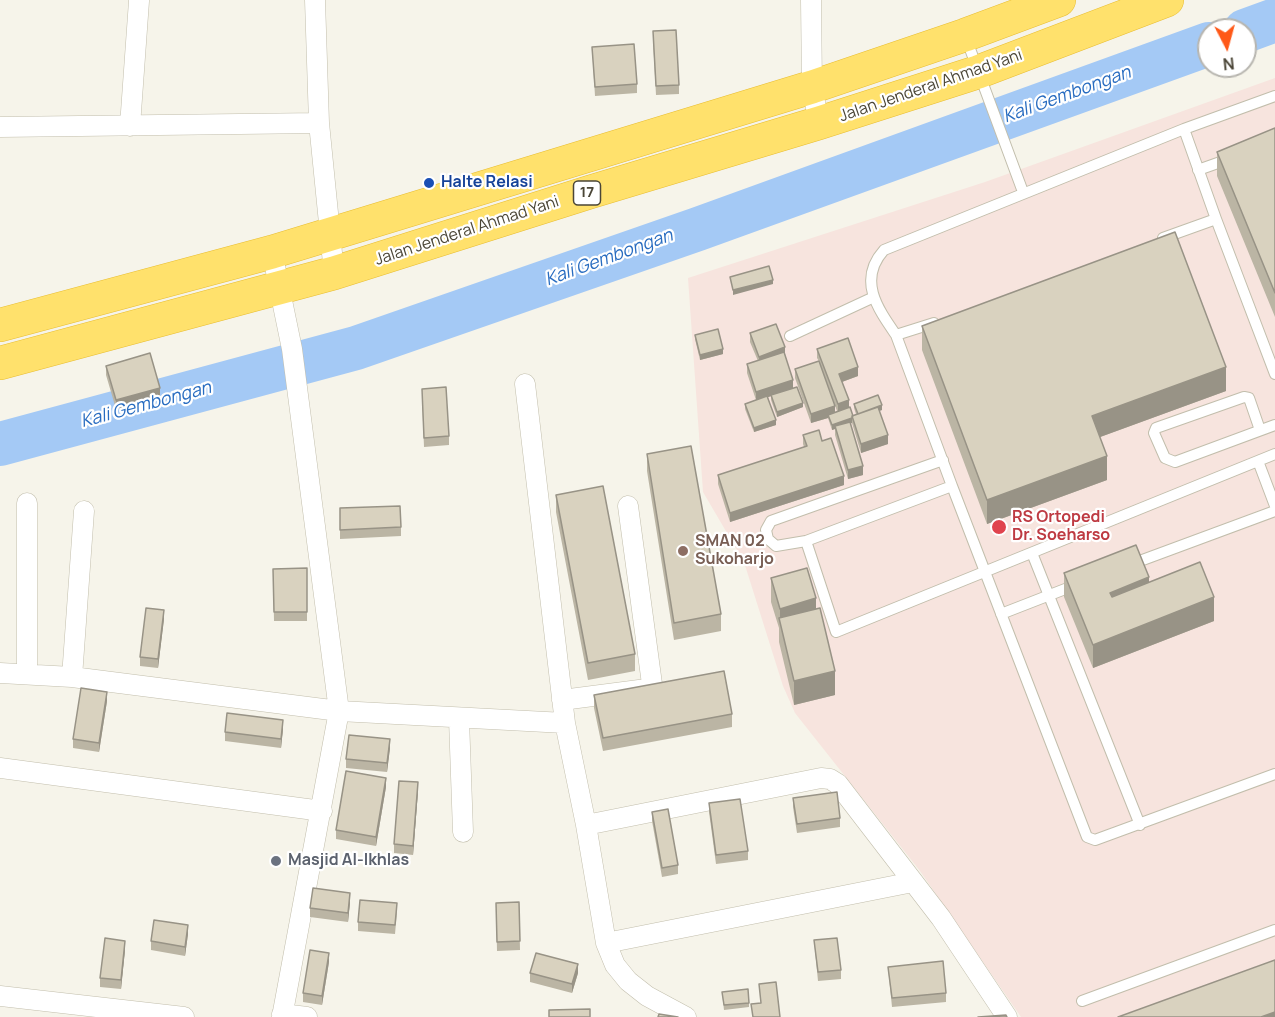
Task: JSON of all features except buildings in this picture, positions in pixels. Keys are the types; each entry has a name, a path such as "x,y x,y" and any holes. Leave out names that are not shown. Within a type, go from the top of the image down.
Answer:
{"highway":[{"name":"17","path":"0,325 272,252 812,87 1059,0"},
{"name":"Jalan Jenderal Ahmad Yani","path":"0,363 281,288 444,240 590,192 978,72 1167,0"}],"street":[{"path":"315,0 319,123 334,273"},
{"path":"811,0 812,87 819,123"},
{"path":"130,126 139,2"},
{"path":"0,127 319,123"},
{"path":"272,252 293,355 339,711 282,1015 307,1017"},
{"path":"525,384 565,723 586,825 606,943 615,965 628,981 647,996 686,1017"},
{"path":"27,503 27,674"},
{"path":"562,700 647,689 652,684 628,506"},
{"path":"72,677 84,511"},
{"path":"0,673 72,677 339,711 565,723"},
{"path":"459,719 462,832"},
{"path":"0,768 322,811"},
{"path":"586,825 821,778 830,779 838,784 941,918 1006,1015 985,1017"},
{"path":"606,943 913,882"},
{"path":"0,996 184,1017"}],"lane":[{"path":"965,35 1023,192"},
{"path":"1275,96 1023,192 884,250 873,266 870,284 880,314 896,335 1087,837 1095,840 1140,825 1275,774"},
{"path":"1184,129 1275,374"},
{"path":"1198,170 1242,155"},
{"path":"1150,243 1216,219"},
{"path":"790,336 874,297"},
{"path":"896,335 940,320"},
{"path":"1260,430 1249,398 1245,397 1156,428 1154,433 1165,458 1175,462 1275,425"},
{"path":"806,542 836,632 1275,454"},
{"path":"943,460 771,521 766,535 772,544 783,546 806,542 952,486"},
{"path":"1258,461 1275,506"},
{"path":"1113,571 1275,511"},
{"path":"1032,553 1140,825"},
{"path":"1001,614 1092,579"},
{"path":"1082,1000 1275,930"}],"shaded area":[{"name":"RS Ortopedi Dr. Soeharso","path":"1275,78 1275,1017 1021,1017 920,871 795,713 783,686 744,562 703,492 688,278 985,182"}],"waterway":[{"name":"Kali Gembongan","path":"1257,27 1275,20"},
{"name":"Kali Gembongan","path":"0,444 356,348 698,229 1197,48"}],"place":[{"name":"Halte Relasi","path":"429,183"},
{"name":"RS Ortopedi Dr. Soeharso","path":"999,527"},
{"name":"SMAN 02 Sukoharjo","path":"683,551"},
{"name":"Masjid Al-Ikhlas","path":"276,861"}]}
